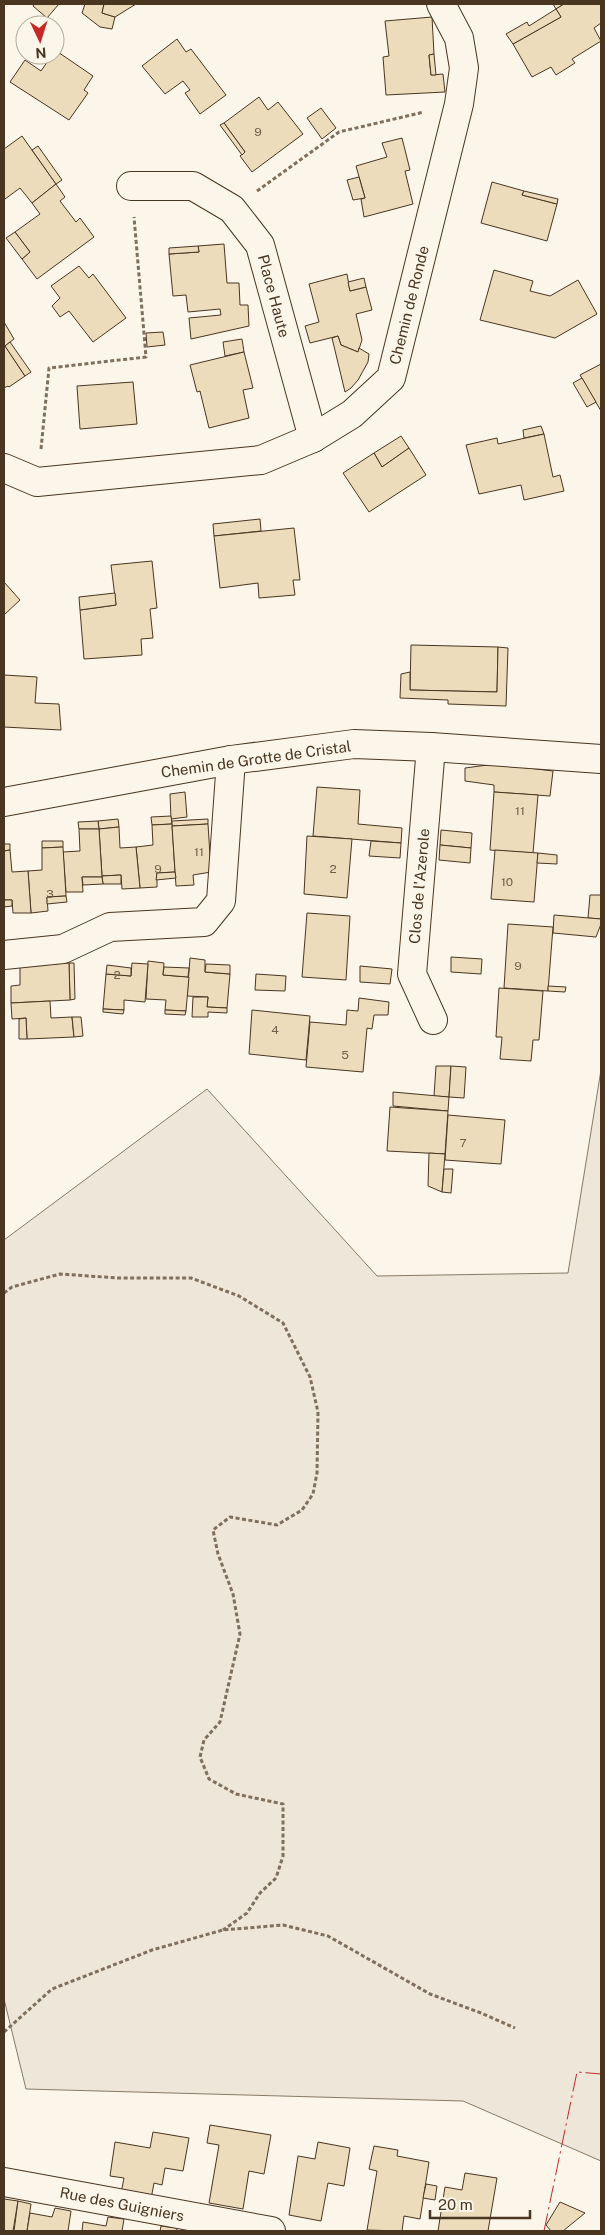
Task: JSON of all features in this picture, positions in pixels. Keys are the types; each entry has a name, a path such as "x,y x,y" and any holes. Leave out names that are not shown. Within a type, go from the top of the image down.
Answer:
{"street":[{"name":"Chemin de Ronde","path":"4,468 37,482 261,460 313,438 352,414 391,378 459,104 464,68 459,38 441,4"},
{"name":"Place Haute","path":"131,186 193,186 232,209 260,244 313,438"},
{"name":"Chemin de Grotte de Cristal","path":"4,802 231,760 354,744 432,747 601,759"},
{"name":"Clos de l'Azerole","path":"432,747 412,974 433,1020"},
{"path":"4,955 63,949 110,927 204,922 221,900 231,760"},
{"name":"Rue des Guigniers","path":"4,2182 271,2231"}],"path":[{"path":"232,209 339,132 459,104"},
{"path":"37,482 49,368 146,357 131,186"},
{"path":"4,1293 12,1287 60,1274 118,1278 190,1278 239,1296 283,1323 310,1377 318,1412 317,1473 313,1494 302,1510 277,1526 230,1516 214,1530 218,1554 233,1594 240,1634 220,1722 204,1740 200,1757 209,1779 236,1794 283,1804 283,1856 276,1878 260,1893 247,1914 223,1930"},
{"path":"4,2032 52,1989 152,1950 223,1930 283,1925 328,1936 430,1994 481,2012 515,2028"}],"shaded area":[{"path":"601,1070 601,2161 463,2101 26,2089 4,1999 4,1240 207,1089 377,1276 568,1273"}],"building":[{"path":"34,4 59,4 50,15 44,15 33,6"},
{"path":"85,4 104,4 102,13 115,17 112,29 100,27 82,13"},
{"path":"104,4 136,4 115,17 102,13"},
{"path":"553,4 564,4 556,9"},
{"path":"564,4 601,4 601,23 594,28 601,41 572,59 575,63 556,75 551,67 532,77 513,44 561,17 556,9"},
{"path":"556,9 561,17 513,44 506,34 527,22 529,26"},
{"path":"432,17 434,54 429,55 431,75 443,74 445,92 386,95 383,57 389,56 385,21"},
{"path":"177,39 186,52 191,49 226,95 200,114 185,93 190,90 183,81 165,94 142,66"},
{"path":"434,54 436,75 431,75 429,55"},
{"path":"65,57 93,76 84,90 88,93 69,120 10,82 22,65 32,65 41,71 45,65 65,65"},
{"path":"259,97 268,110 278,102 303,134 252,172 240,156 245,152 224,123"},
{"path":"321,108 336,128 322,139 307,118"},
{"path":"224,123 245,152 242,155 220,125"},
{"path":"22,136 56,184 32,203 20,188 5,199 4,197 4,149"},
{"path":"402,138 410,170 405,171 413,204 364,217 361,199 365,198 356,166 387,157 382,143"},
{"path":"38,146 62,180 56,184 32,150"},
{"path":"359,177 365,198 353,200 347,180"},
{"path":"492,182 524,191 522,195 557,204 547,241 481,223"},
{"path":"56,184 65,197 60,201 76,222 80,218 94,237 37,279 22,259 30,252 15,232 40,214 32,203"},
{"path":"524,191 558,199 557,204 522,195"},
{"path":"15,232 30,252 22,259 6,238"},
{"path":"224,244 227,283 239,283 240,305 248,305 249,326 191,339 189,318 221,315 220,309 188,312 186,295 173,296 169,254 199,252 198,246"},
{"path":"198,246 199,252 169,254 169,248"},
{"path":"79,266 89,278 93,274 126,318 93,342 69,311 60,317 52,306 60,298 51,286"},
{"path":"494,270 533,281 530,291 550,296 578,280 597,314 555,338 480,320"},
{"path":"347,274 350,291 366,287 372,310 356,314 362,340 358,352 341,345 338,336 310,343 305,326 319,322 309,284"},
{"path":"364,278 366,287 350,291 348,282"},
{"path":"4,322 14,339 5,346 25,376 9,387 4,388"},
{"path":"163,332 165,345 147,347 146,333"},
{"path":"338,336 341,345 358,352 359,348 369,354 368,362 358,380 345,392 332,338"},
{"path":"242,339 244,352 225,356 223,342"},
{"path":"10,342 31,372 25,376 5,346"},
{"path":"244,352 253,388 243,390 249,418 209,428 200,391 197,392 190,365"},
{"path":"601,364 601,411 580,375"},
{"path":"582,378 596,402 587,407 573,383"},
{"path":"133,382 137,424 80,429 77,386"},
{"path":"541,426 544,434 524,438 523,430"},
{"path":"544,434 553,477 560,475 564,491 524,500 521,485 479,494 466,445 497,438 498,444"},
{"path":"401,436 409,448 382,467 374,453"},
{"path":"409,448 426,475 369,512 343,473 374,453 382,467"},
{"path":"260,519 261,531 214,536 213,524"},
{"path":"294,528 300,580 293,580 295,595 259,598 258,583 220,588 214,536"},
{"path":"152,561 157,608 150,609 153,638 141,639 142,655 84,659 80,610 116,605 111,565"},
{"path":"4,582 20,600 4,615"},
{"path":"115,593 116,605 80,610 79,597"},
{"path":"411,645 498,647 497,692 410,690"},
{"path":"498,647 508,648 506,706 448,704 448,700 400,698 401,674 410,672 410,690 497,692"},
{"path":"4,675 37,677 35,703 59,704 61,730 4,727"},
{"path":"495,764 553,771 550,796 494,792 494,785 465,781 465,768"},
{"path":"317,787 360,790 358,824 402,828 401,843 313,836"},
{"path":"185,792 187,817 171,819 170,794"},
{"path":"494,792 538,795 533,853 490,850"},
{"path":"171,816 172,824 152,825 151,817"},
{"path":"118,819 119,827 99,829 98,821"},
{"path":"208,819 208,824 172,826 172,821"},
{"path":"98,821 99,829 79,829 78,822"},
{"path":"172,824 175,872 157,873 157,887 140,888 136,847 153,845 152,825"},
{"path":"208,824 211,872 193,875 194,885 176,886 172,826"},
{"path":"119,827 120,848 136,847 140,888 122,889 121,875 102,876 99,829"},
{"path":"79,829 99,829 102,877 82,877 83,892 66,892 63,852 80,851"},
{"path":"441,830 472,833 471,848 440,845"},
{"path":"307,836 352,839 347,898 304,894"},
{"path":"42,841 63,841 63,847 42,848"},
{"path":"371,841 401,843 400,858 369,856"},
{"path":"4,844 10,844 10,850 4,851"},
{"path":"440,845 471,848 470,863 439,860"},
{"path":"63,847 66,896 47,897 48,911 31,913 28,871 42,870 42,848"},
{"path":"10,850 12,872 28,871 31,913 13,913 12,900 4,900 4,851"},
{"path":"495,850 538,853 534,902 491,899"},
{"path":"538,853 557,855 557,864 537,863"},
{"path":"175,872 176,878 156,880 157,873"},
{"path":"121,875 121,884 103,884 102,876"},
{"path":"82,877 102,877 103,884 83,885"},
{"path":"590,895 601,895 601,919 588,918"},
{"path":"66,896 67,902 47,904 47,897"},
{"path":"4,900 12,900 12,906 4,907"},
{"path":"307,913 350,916 346,980 302,977"},
{"path":"554,915 601,919 601,924 596,937 553,933"},
{"path":"508,924 553,927 548,991 504,988"},
{"path":"451,957 482,959 481,974 451,972"},
{"path":"190,958 205,960 205,972 230,974 227,1008 207,1007 208,997 187,996"},
{"path":"148,961 164,963 163,975 189,977 186,1011 165,1010 166,1000 146,999"},
{"path":"69,963 74,963 75,999 70,1000"},
{"path":"69,963 70,1000 11,1003 11,986 20,985 20,966"},
{"path":"132,963 148,964 145,1002 124,1000 124,1010 103,1009 106,974 131,976"},
{"path":"206,964 230,965 230,974 205,972"},
{"path":"107,965 131,968 131,976 106,974"},
{"path":"360,966 392,969 390,984 360,982"},
{"path":"164,967 189,968 188,977 163,975"},
{"path":"256,974 286,976 285,991 255,990"},
{"path":"548,986 566,987 565,992 548,991"},
{"path":"499,988 543,991 539,1040 533,1040 531,1061 500,1059 502,1037 496,1037"},
{"path":"193,997 208,997 207,1007 227,1008 227,1013 208,1012 208,1017 192,1017"},
{"path":"359,998 389,1002 388,1015 374,1015 372,1029 367,1028 363,1072 306,1067 310,1022 346,1025 347,1010 358,1011"},
{"path":"50,1001 51,1018 72,1017 74,1037 27,1039 26,1018 12,1019 11,1003"},
{"path":"103,1009 124,1010 123,1014 103,1012"},
{"path":"165,1010 186,1011 185,1015 165,1014"},
{"path":"252,1010 310,1016 306,1060 249,1054"},
{"path":"72,1017 81,1017 83,1036 74,1037"},
{"path":"26,1018 27,1039 19,1039 19,1019"},
{"path":"436,1066 451,1066 449,1097 434,1096"},
{"path":"451,1066 466,1067 464,1098 449,1097"},
{"path":"393,1092 449,1097 448,1111 393,1106"},
{"path":"390,1107 448,1111 445,1154 387,1151"},
{"path":"448,1115 505,1120 501,1164 445,1160"},
{"path":"429,1153 445,1154 442,1192 428,1186"},
{"path":"444,1169 453,1169 451,1193 442,1192"},
{"path":"210,2125 271,2135 264,2174 249,2171 243,2209 209,2203 219,2145 207,2143"},
{"path":"153,2132 189,2138 183,2171 165,2168 162,2185 154,2183 151,2199 121,2193 124,2178 110,2176 115,2142 150,2148"},
{"path":"318,2142 350,2148 344,2186 328,2183 321,2221 289,2215 298,2156 315,2159"},
{"path":"374,2146 398,2150 397,2156 429,2162 420,2219 404,2216 402,2231 367,2230 377,2171 369,2169"},
{"path":"465,2173 497,2178 488,2231 438,2231 445,2187 462,2190"},
{"path":"426,2184 437,2186 435,2200 423,2198"},
{"path":"4,2199 18,2201 13,2231 4,2231"},
{"path":"18,2201 31,2204 27,2231 14,2231"},
{"path":"560,2202 585,2213 563,2231 551,2231 546,2225"},
{"path":"55,2208 71,2211 68,2231 27,2231 30,2213 52,2217"},
{"path":"108,2217 124,2219 122,2231 82,2231 83,2222 106,2226"},
{"path":"161,2226 177,2228 177,2231 160,2231"}],"power":[{"path":"544,2231 577,2072 601,2074"}]}
